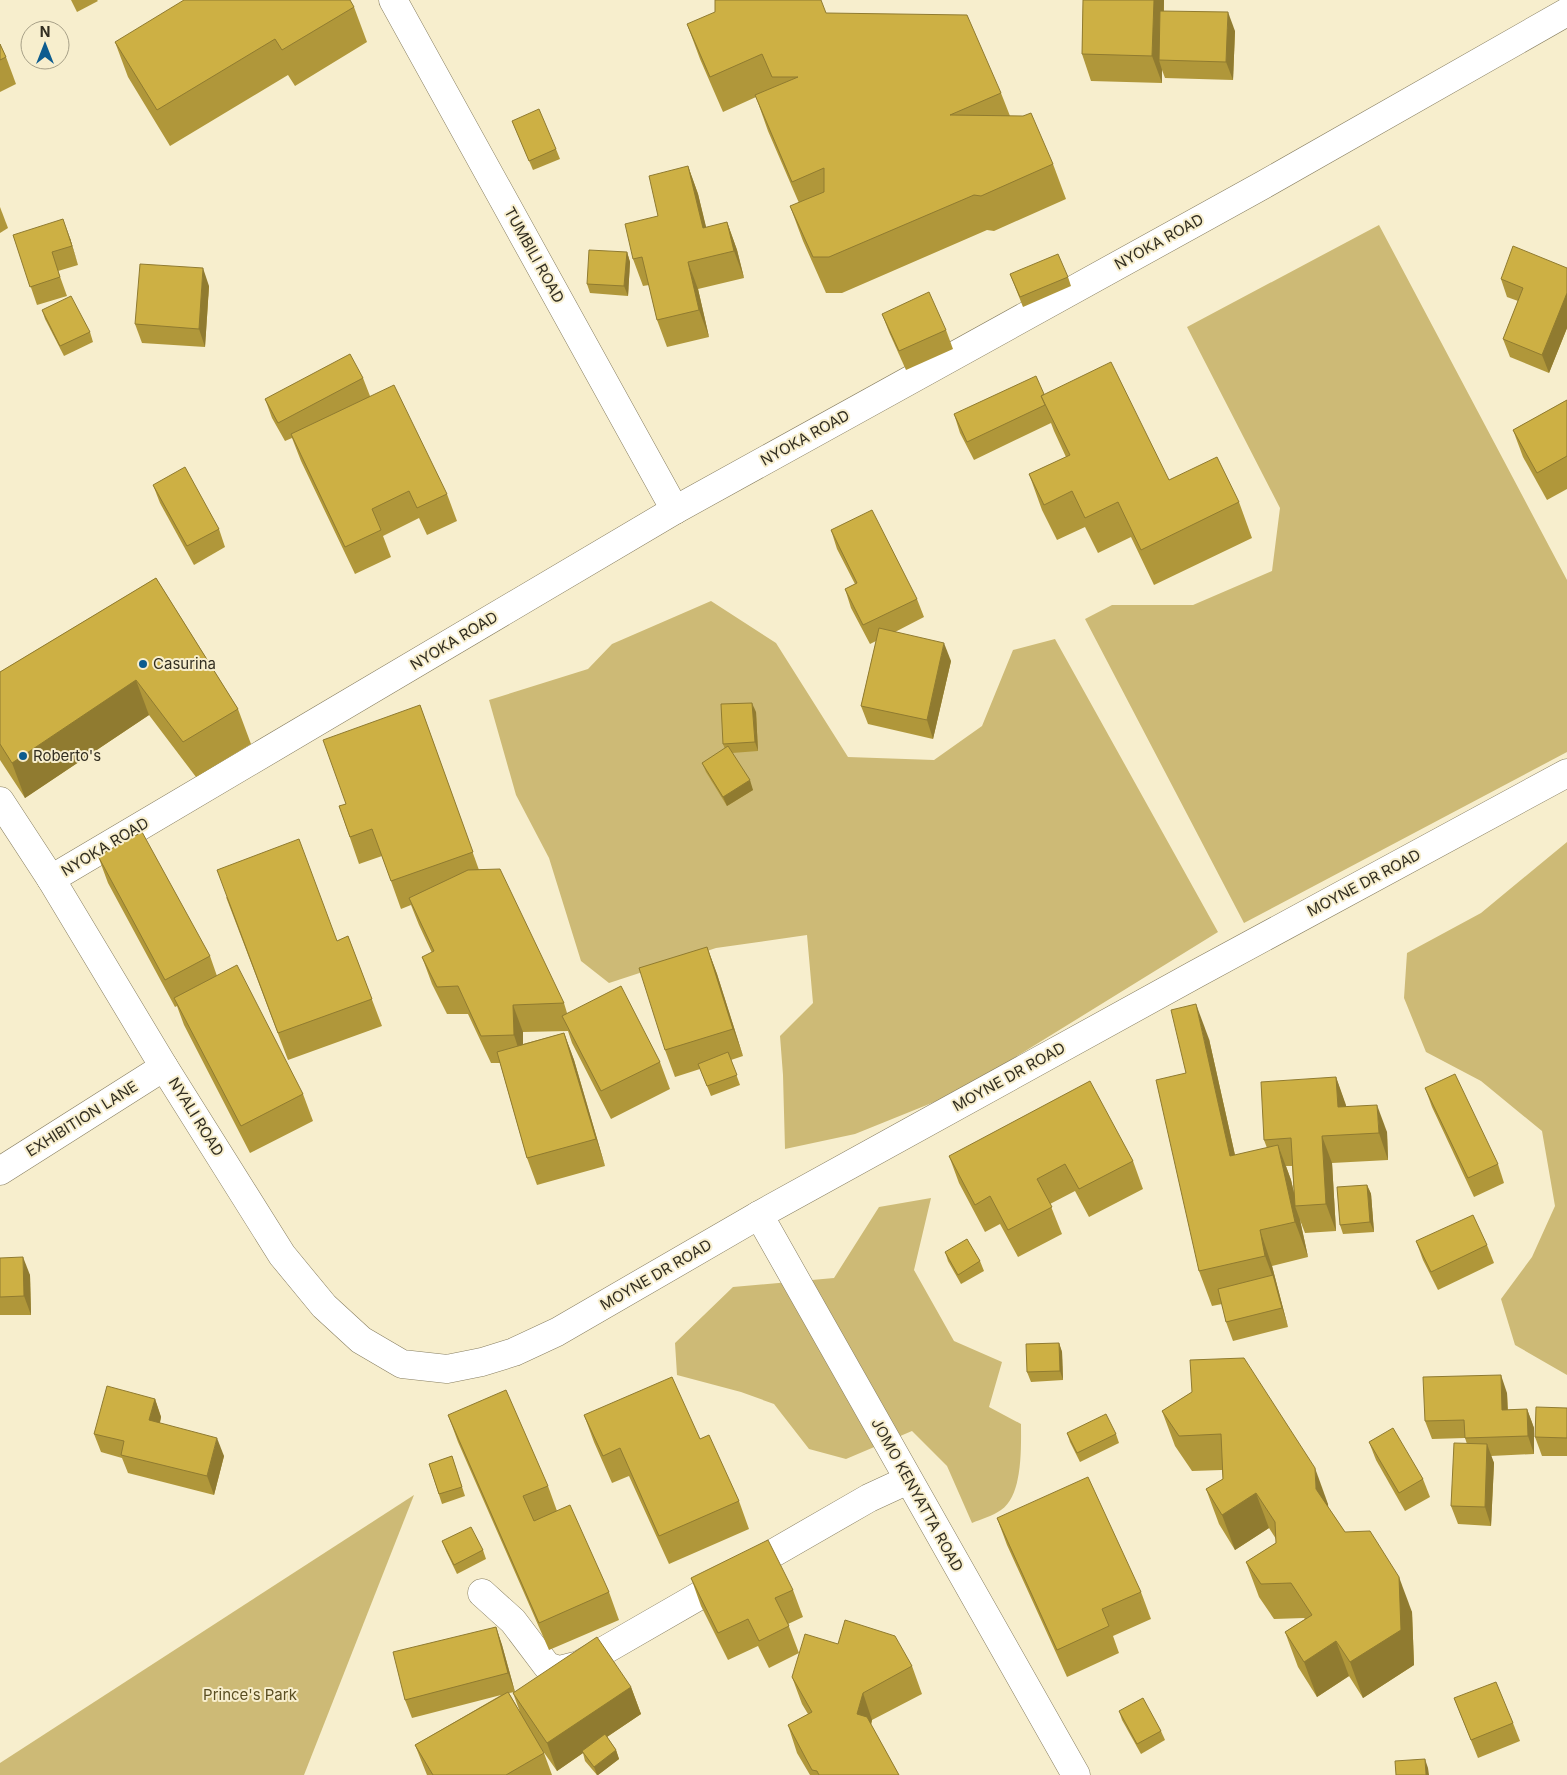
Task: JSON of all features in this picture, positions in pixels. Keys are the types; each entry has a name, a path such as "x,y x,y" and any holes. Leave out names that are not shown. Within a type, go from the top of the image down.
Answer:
{"street":[{"name":"TUMBILI ROAD","path":"393,0 675,510"},
{"name":"NYOKA ROAD","path":"51,880 675,510 1263,185 1567,12"},
{"name":"MOYNE DR ROAD","path":"447,1369 482,1362 514,1352 557,1332 759,1215 1196,974 1567,773"},
{"name":"NYALI ROAD","path":"0,801 51,880 164,1067 282,1255 324,1306 361,1340 402,1364 447,1369"},
{"name":"EXHIBITION LANE","path":"0,1171 164,1067"},
{"name":"JOMO KENYATTA ROAD","path":"759,1215 1076,1775"},
{"path":"482,1593 513,1621 547,1666 558,1670 579,1665 869,1498 908,1480"}],"green space":[{"path":"1379,225 1567,580 1567,752 1244,923 1085,619 1112,605 1193,605 1272,571 1280,508 1187,327"},
{"path":"711,601 776,643 848,757 934,760 982,726 1013,650 1055,639 1218,932 959,1092 855,1134 785,1149 780,1036 813,1003 807,935 716,948 609,983 581,961 549,858 516,795 489,700 588,669 612,644"},
{"path":"1567,842 1567,1375 1515,1345 1501,1299 1532,1257 1555,1206 1542,1131 1481,1081 1426,1052 1404,998 1407,953 1481,913"},
{"path":"931,1198 914,1270 954,1341 1002,1362 989,1407 1021,1424 1019,1470 1013,1494 1001,1510 972,1523 947,1466 912,1431 846,1459 809,1449 774,1404 741,1392 677,1375 675,1343 733,1287 834,1278 879,1207"},
{"name":"Prince's Park","path":"414,1495 304,1775 0,1775 0,1763"}],"building":[{"path":"184,0 350,0 354,7 282,50 275,39 157,110 115,42"},
{"path":"715,0 821,0 826,13 967,15 1001,93 950,115 1023,116 1031,113 1053,164 981,196 974,195 829,257 813,257 790,206 824,192 824,168 792,182 755,95 798,77 772,77 762,54 710,77 687,24 715,12"},
{"path":"1083,0 1154,0 1152,56 1082,54"},
{"path":"1160,11 1228,12 1226,62 1159,60"},
{"path":"0,44 6,57 0,60"},
{"path":"539,109 556,149 529,161 512,121"},
{"path":"688,166 703,228 727,222 734,251 688,262 699,310 657,320 642,257 633,259 625,224 658,216 649,176"},
{"path":"63,219 72,246 52,252 60,277 30,287 13,235"},
{"path":"1513,246 1567,268 1567,293 1542,355 1503,339 1523,288 1501,279"},
{"path":"589,250 627,252 624,286 587,284"},
{"path":"1058,254 1068,277 1020,297 1010,274"},
{"path":"140,264 203,268 199,329 135,324"},
{"path":"929,292 946,330 899,351 882,314"},
{"path":"71,296 90,332 60,346 42,310"},
{"path":"350,354 363,378 278,423 265,399"},
{"path":"1111,362 1169,480 1217,457 1239,502 1141,550 1118,502 1085,518 1072,491 1044,505 1029,474 1070,455 1041,396"},
{"path":"1036,376 1044,394 1041,396 1045,405 967,442 954,414"},
{"path":"394,385 447,494 417,508 409,491 372,509 381,530 345,547 291,434"},
{"path":"1567,400 1567,456 1537,473 1513,430"},
{"path":"185,467 219,529 187,546 153,485"},
{"path":"872,510 917,599 863,625 845,589 857,583 831,530"},
{"name":"Casurina","path":"156,578 238,709 183,742 136,680 12,763 0,744 0,672"},
{"path":"879,628 944,643 927,720 861,706"},
{"path":"752,703 755,742 723,744 721,704"},
{"path":"420,705 473,852 391,881 372,829 350,837 339,806 346,804 323,740"},
{"path":"728,746 750,780 723,797 702,763"},
{"path":"142,832 210,956 165,980 98,856"},
{"path":"299,839 337,941 348,936 372,999 278,1033 217,870"},
{"path":"500,869 564,1003 513,1005 514,1035 481,1036 458,986 437,987 422,957 434,951 409,898 468,870"},
{"path":"707,947 733,1029 665,1050 639,968"},
{"path":"237,965 303,1094 241,1126 174,998"},
{"path":"621,986 660,1062 601,1091 562,1016"},
{"path":"1196,1004 1230,1156 1278,1145 1295,1222 1260,1230 1265,1256 1199,1271 1156,1080 1186,1073 1171,1010"},
{"path":"564,1033 596,1139 527,1158 497,1052"},
{"path":"728,1052 737,1075 707,1086 698,1064"},
{"path":"1455,1074 1498,1164 1468,1178 1425,1088"},
{"path":"1336,1077 1338,1107 1377,1105 1379,1133 1322,1136 1326,1204 1295,1206 1291,1138 1264,1140 1261,1082"},
{"path":"1090,1081 1133,1161 1079,1189 1065,1164 1037,1179 1052,1207 1008,1230 990,1196 975,1205 949,1156"},
{"path":"1367,1185 1370,1222 1340,1225 1337,1187"},
{"path":"1473,1215 1487,1245 1431,1272 1416,1241"},
{"path":"967,1239 980,1261 958,1275 945,1252"},
{"path":"23,1257 24,1296 0,1297 0,1258"},
{"path":"1273,1275 1282,1308 1226,1322 1218,1289"},
{"path":"1059,1343 1060,1371 1027,1372 1026,1344"},
{"path":"1244,1358 1315,1468 1316,1489 1345,1532 1370,1531 1399,1577 1401,1630 1350,1662 1336,1641 1304,1662 1285,1632 1312,1615 1291,1583 1261,1584 1246,1562 1276,1543 1275,1522 1256,1493 1222,1515 1206,1489 1223,1479 1221,1434 1179,1436 1162,1411 1192,1392 1190,1360"},
{"path":"1501,1375 1502,1410 1527,1409 1528,1436 1465,1438 1464,1420 1425,1421 1423,1377"},
{"path":"672,1377 700,1439 709,1435 739,1501 659,1536 620,1448 603,1456 584,1415"},
{"path":"107,1386 155,1399 149,1420 217,1438 207,1476 121,1455 124,1441 94,1434"},
{"path":"506,1390 548,1486 523,1496 534,1521 570,1505 609,1592 539,1623 448,1415"},
{"path":"1536,1407 1567,1408 1567,1438 1535,1437"},
{"path":"1106,1414 1116,1434 1077,1453 1067,1433"},
{"path":"1393,1428 1423,1479 1399,1493 1369,1442"},
{"path":"1454,1443 1487,1444 1485,1507 1451,1506"},
{"path":"452,1456 462,1487 439,1494 429,1464"},
{"path":"1088,1477 1141,1592 1102,1609 1109,1626 1057,1650 997,1518"},
{"path":"471,1527 483,1550 454,1565 442,1541"},
{"path":"768,1540 793,1590 775,1598 789,1626 759,1641 748,1619 718,1633 691,1578"},
{"path":"845,1620 895,1636 912,1666 863,1693 857,1714 867,1717 899,1775 819,1775 817,1771 812,1770 788,1725 812,1712 792,1677 805,1634 838,1644"},
{"path":"496,1627 508,1673 405,1700 393,1652"},
{"path":"597,1637 631,1687 547,1743 513,1693"},
{"path":"1496,1682 1513,1723 1471,1740 1454,1698"},
{"path":"508,1692 544,1753 506,1775 433,1775 415,1745"},
{"path":"1143,1698 1161,1731 1137,1744 1119,1711"},
{"path":"605,1734 616,1750 594,1767 582,1751"},
{"path":"1425,1759 1426,1775 1396,1775 1395,1761"}],"place":[{"name":"Casurina","path":"143,664"},
{"name":"Roberto's","path":"23,756"}]}
